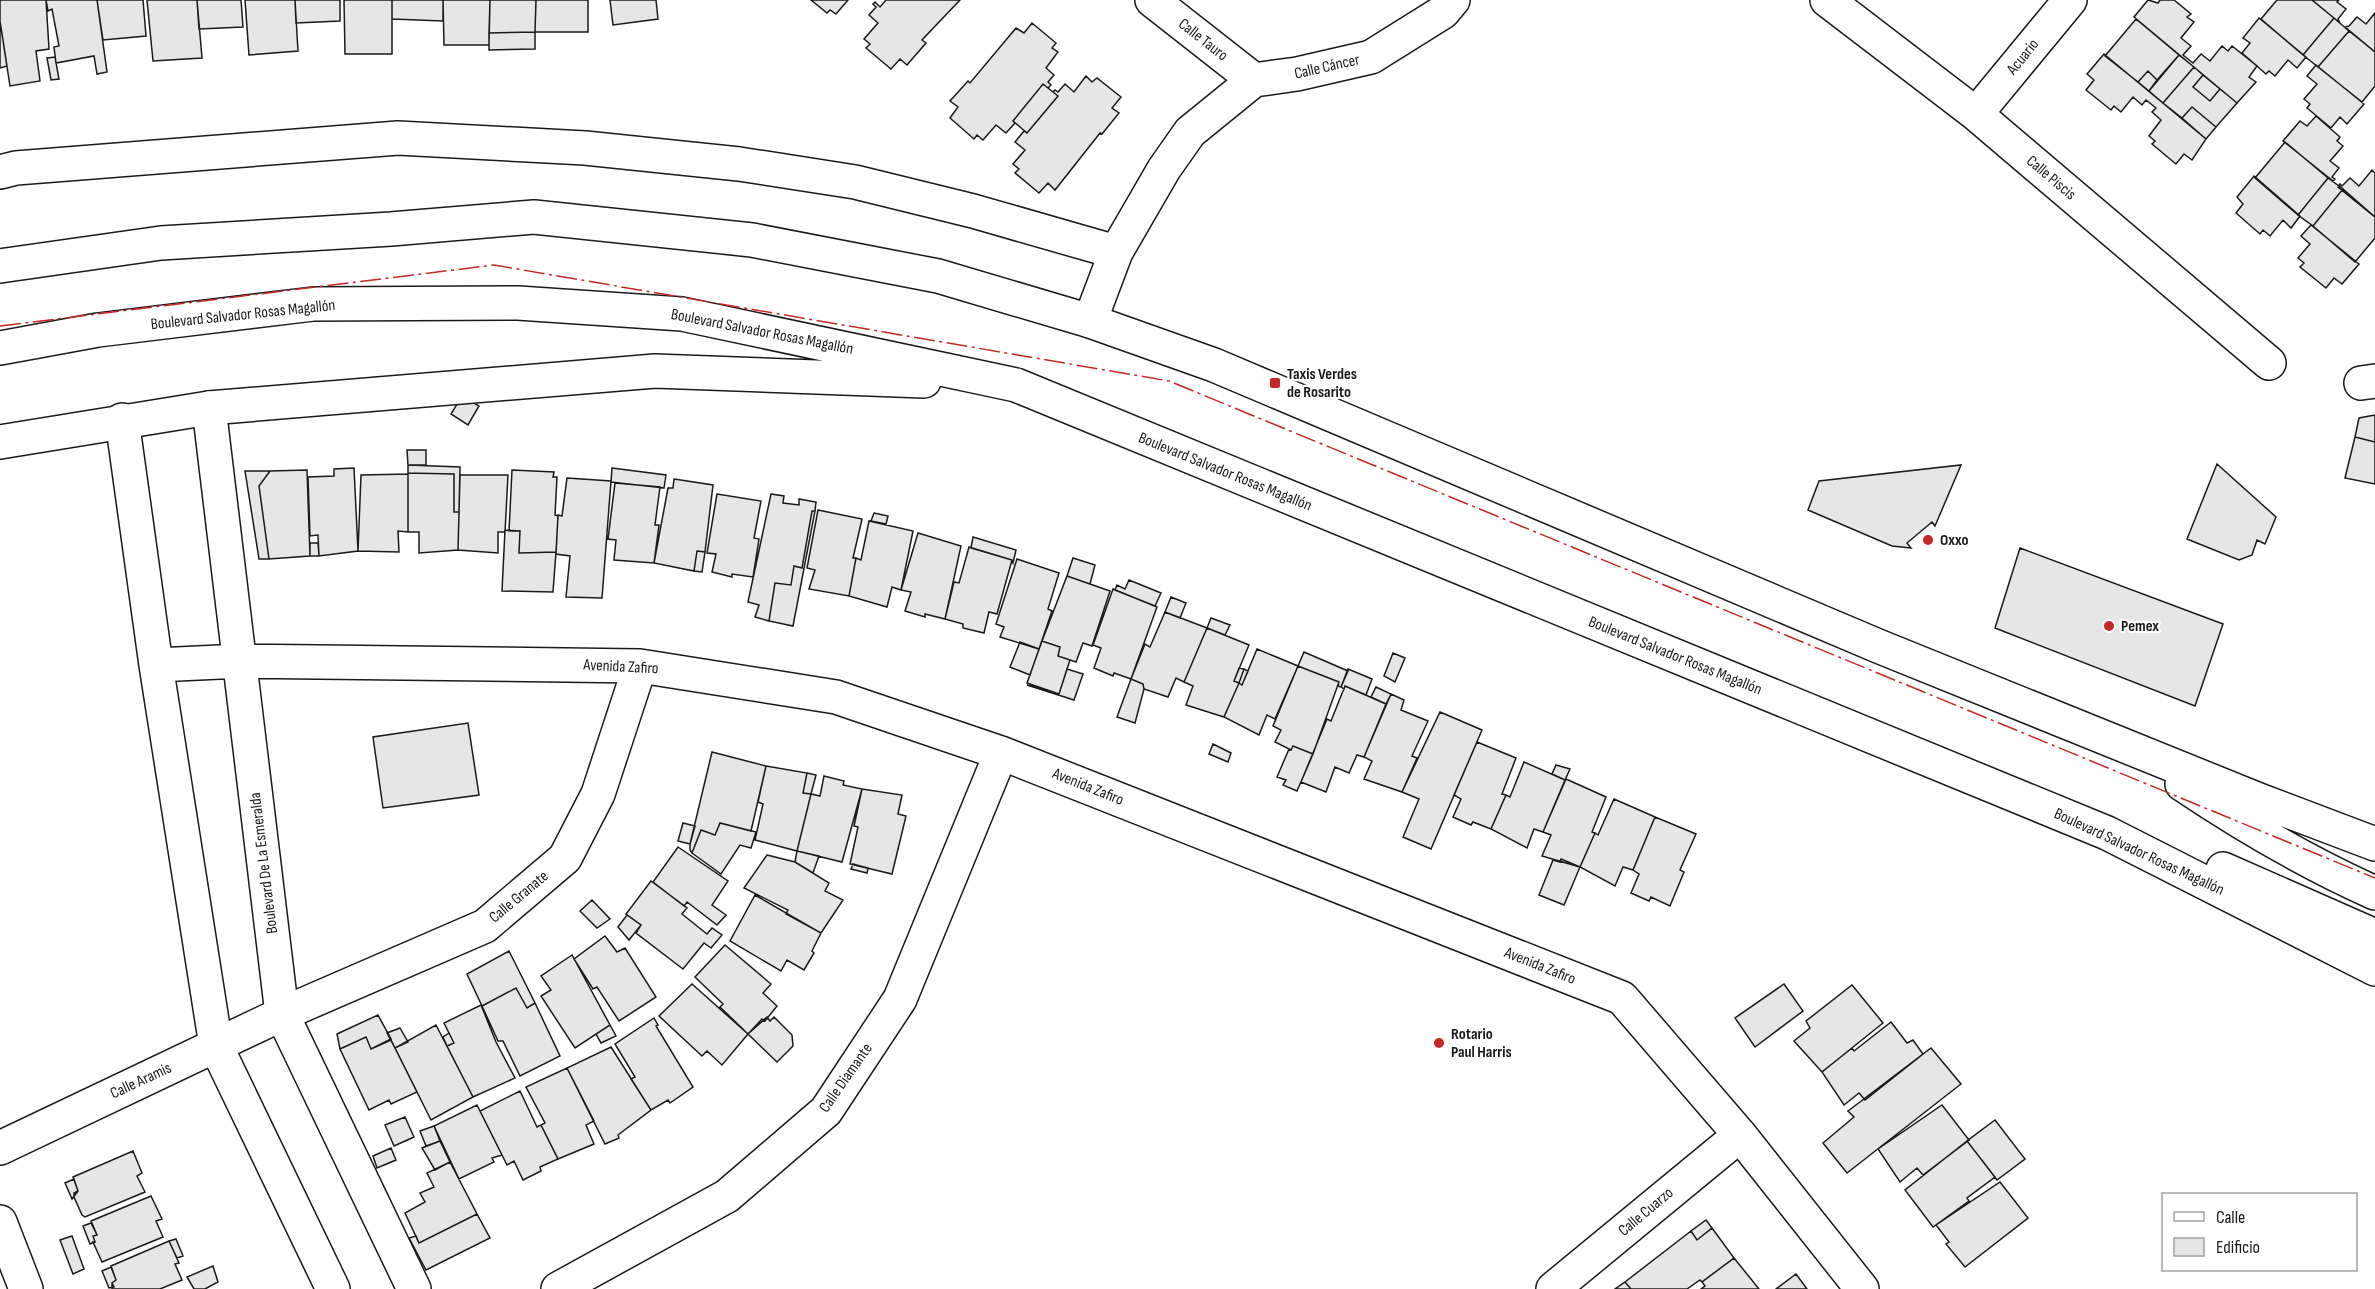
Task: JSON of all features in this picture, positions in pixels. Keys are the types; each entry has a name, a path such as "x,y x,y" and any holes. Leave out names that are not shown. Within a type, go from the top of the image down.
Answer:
{"main road":[{"name":"Calle Tauro","path":"1152,0 1254,80"},
{"name":"Calle Cáncer","path":"1254,80 1297,74 1371,57 1443,12 1453,0"},
{"name":"Calle Piscis","path":"1827,0 1976,114 2269,363"},
{"name":"Acuario","path":"1976,114 2070,0"},
{"path":"1090,321 1116,252 1164,169 1190,132 1254,80"},
{"path":"0,172 28,167 398,138 585,148 738,164 855,182 973,211 1116,252"},
{"path":"0,266 161,243 391,230 534,217 752,240 938,276 1090,321 1214,365 1878,646 2375,844"},
{"name":"Boulevard Salvador Rosas Magallón","path":"0,348 98,330 313,304 518,303 682,314 1016,385 2107,833 2375,969"},
{"path":"0,442 122,420 209,408 655,371 1016,385"},
{"name":"Boulevard De La Esmeralda","path":"209,408 282,1014 414,1289"},
{"path":"122,420 156,665 216,1046 333,1289"},
{"name":"Avenida Zafiro","path":"156,665 241,661 639,666 836,697 1001,753 1622,998 1740,1135 1862,1289"},
{"name":"Calle Granate","path":"282,1014 485,926 565,858 598,794 639,666"},
{"path":"2126,746 2231,817 2340,878 2375,893"},
{"name":"Calle Diamante","path":"558,1289 727,1196 826,1111 900,999 1001,753"},
{"path":"2107,833 2211,864 2375,936"},
{"name":"Calle Aramis","path":"0,1148 282,1014"},
{"name":"Calle Cuarzo","path":"1553,1289 1740,1135"},
{"path":"0,1222 26,1289"}],"building":[{"path":"0,0 46,0 49,49 36,51 40,81 10,86 0,21"},
{"path":"46,0 97,0 107,72 97,74 94,56 56,63 54,47 59,46 52,9 48,11"},
{"path":"97,0 143,0 146,36 103,40"},
{"path":"147,0 197,0 202,58 153,61"},
{"path":"197,0 241,0 243,27 199,29"},
{"path":"245,0 295,0 298,51 249,55"},
{"path":"295,0 340,0 340,21 296,23"},
{"path":"344,0 392,0 392,54 345,54"},
{"path":"392,0 443,0 443,21 392,19"},
{"path":"443,0 490,0 489,45 444,45"},
{"path":"490,0 536,0 535,32 489,33"},
{"path":"536,0 588,0 588,32 535,32"},
{"path":"610,0 656,0 658,19 613,25"},
{"path":"811,0 848,0 836,14 830,10 827,13"},
{"path":"886,0 960,0 922,40 926,43 907,65 900,59 891,69 866,48 870,44 864,39 878,23 869,15 876,7 873,4 875,2 880,7"},
{"path":"2148,0 2158,3 2160,0 2174,0 2191,14 2187,17 2194,22 2181,38 2191,46 2183,55 2193,63 2201,54 2210,61 2222,46 2228,51 2232,46 2257,66 2249,77 2256,82 2237,103 2134,17"},
{"path":"2277,0 2312,0 2334,18 2303,55 2261,19"},
{"path":"2312,0 2339,0 2337,2 2346,9 2338,19 2340,23"},
{"path":"2375,13 2375,52 2345,27 2357,17 2366,24"},
{"path":"2259,18 2306,57 2297,68 2288,60 2275,76 2269,71 2266,74 2242,53 2250,43 2243,38"},
{"path":"2334,18 2349,31 2318,67 2303,55"},
{"path":"2136,19 2179,55 2157,80 2148,71 2138,82 2105,56"},
{"path":"0,21 7,66 0,68"},
{"path":"1032,23 1056,43 1052,48 1058,52 1046,68 1054,75 1048,82 1051,85 1048,88 1043,84 1006,133 996,125 983,140 977,135 974,139 950,118 958,107 950,101 968,81 970,83 1016,28 1024,33"},
{"path":"2349,31 2375,52 2375,86 2362,102 2318,67"},
{"path":"535,32 535,49 489,50 489,33"},
{"path":"2104,54 2206,139 2192,160 2184,154 2176,164 2152,144 2155,141 2149,136 2161,120 2152,112 2156,108 2146,100 2142,105 2133,97 2121,112 2114,106 2111,110 2086,90 2094,80 2087,74"},
{"path":"2179,55 2194,67 2163,103 2149,91"},
{"path":"55,57 59,79 51,80 47,58"},
{"path":"2316,65 2364,104 2347,124 2340,117 2331,128 2307,108 2310,104 2304,99 2317,84 2307,76"},
{"path":"2194,67 2203,75 2193,87 2210,101 2220,89 2237,103 2216,127 2192,107 2182,118 2163,103"},
{"path":"2148,71 2157,80 2149,91 2138,82"},
{"path":"2203,75 2220,89 2210,101 2193,87"},
{"path":"1086,76 1092,82 1097,78 1121,97 1112,108 1119,113 1102,134 1100,133 1055,190 1048,183 1039,193 1015,173 1019,169 1013,164 1025,150 1015,142 1024,131 1027,133 1058,96 1053,92 1055,90 1058,92 1065,84 1074,92"},
{"path":"1043,84 1058,96 1027,133 1013,121"},
{"path":"2192,107 2216,127 2206,139 2182,118"},
{"path":"2316,116 2340,137 2337,141 2343,146 2330,161 2339,168 2332,177 2335,179 2333,181 2283,141 2300,121 2307,126"},
{"path":"2285,142 2328,178 2298,215 2255,178"},
{"path":"2372,170 2375,173 2375,217 2338,187 2350,178 2359,186"},
{"path":"2254,176 2300,216 2291,228 2283,220 2270,236 2263,230 2260,234 2236,213 2243,204 2237,197"},
{"path":"2328,178 2343,189 2313,226 2298,215"},
{"path":"2343,189 2375,217 2375,238 2355,262 2313,226"},
{"path":"2311,225 2359,264 2342,284 2334,278 2326,288 2300,267 2304,263 2298,258 2310,244 2301,236"},
{"path":"462,396 479,406 468,425 451,414"},
{"path":"2375,415 2375,442 2355,437 2359,418"},
{"path":"2355,437 2375,442 2375,484 2345,478"},
{"path":"407,450 426,450 426,465 408,465"},
{"path":"2217,464 2276,517 2265,544 2257,540 2252,555 2239,560 2187,539"},
{"path":"408,465 460,467 459,512 454,512 454,474 408,473"},
{"path":"1961,465 1935,526 1932,522 1907,543 1911,548 1892,546 1808,510 1819,481"},
{"path":"354,468 358,551 319,556 318,535 310,536 308,477 334,476 334,469"},
{"path":"612,468 666,475 664,488 611,482"},
{"path":"307,470 310,556 269,559 259,486 270,471"},
{"path":"512,470 554,472 553,477 557,477 556,552 519,553 520,531 509,531"},
{"path":"245,471 270,471 259,486 269,559 259,559"},
{"path":"408,473 454,474 454,512 459,512 458,550 419,553 419,532 408,532"},
{"path":"408,474 408,532 398,531 399,552 358,551 361,475"},
{"path":"460,475 508,475 505,532 498,532 498,553 458,550"},
{"path":"567,478 611,481 602,598 566,597 570,556 556,554 558,515 562,516"},
{"path":"674,479 713,485 705,552 697,551 694,571 654,563 668,488 673,488"},
{"path":"615,483 660,487 655,525 659,525 654,563 614,560 616,540 608,539"},
{"path":"717,494 761,501 754,538 759,539 753,577 732,574 732,577 712,572 716,554 707,553"},
{"path":"771,494 784,496 783,503 799,505 799,499 816,502 815,511 812,511 802,568 794,566 791,585 775,583 769,621 755,617 759,605 748,602"},
{"path":"818,510 862,519 853,558 856,558 849,596 809,589 815,570 807,568"},
{"path":"812,511 815,511 793,626 769,621 775,583 791,585 794,566 802,568"},
{"path":"874,513 888,516 886,524 871,521"},
{"path":"869,521 913,531 901,590 892,587 887,607 849,596 856,558 861,560"},
{"path":"505,530 520,531 519,553 556,552 553,592 502,591"},
{"path":"918,533 961,546 945,619 925,614 925,617 905,611 911,592 901,590"},
{"path":"973,537 1016,550 1013,563 1012,560 971,548"},
{"path":"310,543 318,543 319,556 310,556"},
{"path":"969,547 1012,560 997,614 989,612 984,633 963,628 963,624 945,619 954,582 959,583"},
{"name":"Pemex","path":"2020,548 2223,624 2195,706 1995,628"},
{"path":"697,551 705,552 702,572 694,571"},
{"path":"1073,558 1095,565 1090,584 1067,576"},
{"path":"1017,559 1059,573 1048,609 1052,611 1039,649 1000,637 1004,627 996,624"},
{"path":"1067,576 1110,591 1092,646 1083,643 1076,662 1058,656 1060,647 1042,641"},
{"path":"1129,580 1161,593 1155,606 1115,590 1117,585 1125,589"},
{"path":"1113,589 1157,607 1131,679 1114,673 1113,676 1094,668 1101,648 1093,645"},
{"path":"1171,597 1186,603 1180,618 1165,612"},
{"path":"1165,612 1207,628 1184,682 1176,678 1168,697 1144,689 1143,684 1131,679 1145,644 1150,647"},
{"path":"1211,618 1230,625 1225,635 1207,628"},
{"path":"1207,628 1249,645 1234,681 1239,683 1224,717 1186,705 1193,686 1184,682"},
{"path":"1042,641 1060,647 1058,656 1070,660 1059,694 1027,683"},
{"path":"1020,642 1039,649 1030,675 1010,667"},
{"path":"1257,649 1298,666 1275,719 1267,715 1259,735 1224,717 1239,683 1242,685"},
{"path":"1304,652 1348,671 1341,687 1338,686 1339,682 1298,666"},
{"path":"1393,653 1405,658 1395,682 1384,676"},
{"path":"1298,666 1339,682 1313,754 1293,746 1291,750 1275,742 1281,730 1273,726"},
{"path":"1239,668 1244,669 1239,683 1234,681"},
{"path":"1067,669 1083,674 1074,700 1027,685 1059,694"},
{"path":"1244,669 1248,671 1242,685 1239,683"},
{"path":"1348,669 1372,679 1366,695 1345,686 1344,689 1341,687"},
{"path":"1131,679 1143,684 1144,689 1135,723 1117,717"},
{"path":"1345,686 1386,704 1364,757 1357,755 1349,773 1335,767 1326,792 1301,782 1327,719 1331,721"},
{"path":"1376,687 1391,694 1386,704 1371,697"},
{"path":"1391,694 1404,700 1401,710 1428,721 1412,756 1417,758 1402,792 1364,779 1372,761 1364,757"},
{"path":"1440,712 1482,730 1431,849 1403,837 1419,799 1402,792"},
{"path":"468,723 479,795 383,808 373,737"},
{"path":"1477,742 1516,758 1502,794 1506,795 1491,829 1473,822 1471,825 1453,817 1461,799 1454,795"},
{"path":"1213,744 1231,753 1228,762 1209,754"},
{"path":"1293,746 1313,754 1297,791 1283,785 1286,780 1277,777 1289,749 1291,750"},
{"path":"712,752 766,766 751,831 720,823 715,835 701,830 692,853 690,844"},
{"path":"1524,762 1565,780 1543,832 1534,829 1527,848 1491,829 1506,795 1510,797"},
{"path":"1556,765 1570,769 1565,780 1552,774"},
{"path":"766,766 807,773 803,793 811,794 797,851 755,840 763,804 758,802"},
{"path":"807,773 816,775 811,794 803,793"},
{"path":"824,776 844,781 843,785 862,789 842,862 797,851 811,794 820,796"},
{"path":"1566,779 1606,797 1592,832 1595,833 1580,867 1542,856 1551,835 1543,832"},
{"path":"862,789 902,795 898,814 906,816 892,874 850,864 858,827 854,826"},
{"path":"1614,799 1655,817 1633,870 1623,867 1615,886 1580,867"},
{"path":"1655,817 1696,834 1680,870 1684,872 1670,906 1651,897 1649,901 1631,893 1639,874 1633,870"},
{"path":"683,823 695,826 690,844 678,841"},
{"path":"720,823 756,832 751,848 740,845 721,874 692,853 701,830 715,835"},
{"path":"678,847 728,881 712,905 726,915 717,925 687,902 684,906 653,882"},
{"path":"797,851 819,856 813,873 795,862"},
{"path":"767,855 795,862 829,883 825,891 843,900 821,933 786,914 788,910 744,888"},
{"path":"1561,859 1580,867 1564,905 1539,895 1553,860 1560,862"},
{"path":"853,864 868,868 867,873 851,869"},
{"path":"651,881 687,908 682,914 707,934 712,928 722,935 711,948 704,943 683,969 636,933 641,925 626,914"},
{"path":"755,895 821,933 812,951 814,953 804,970 787,960 781,971 730,941"},
{"path":"592,900 610,919 597,928 580,911"},
{"path":"627,915 641,925 629,940 618,927"},
{"path":"605,936 617,952 625,948 656,997 619,1021 597,987 593,989 574,959"},
{"path":"725,945 771,984 763,993 777,1006 765,1021 762,1019 748,1034 720,1007 723,1004 695,977"},
{"path":"509,951 535,1003 527,1008 516,988 482,1006 467,974"},
{"path":"572,955 610,1025 575,1048 541,996 551,990 541,976"},
{"path":"692,984 748,1034 722,1065 707,1051 702,1056 659,1016"},
{"path":"1784,984 1803,1011 1755,1047 1735,1018"},
{"path":"1852,985 1883,1023 1822,1072 1794,1041 1810,1028 1806,1021"},
{"path":"516,988 527,1008 535,1003 560,1056 520,1076 503,1041 498,1041 482,1006"},
{"path":"481,1005 496,1042 515,1078 473,1097 447,1046 454,1043 444,1023"},
{"path":"378,1015 391,1039 371,1049 366,1037 340,1049 337,1034"},
{"path":"767,1017 770,1021 774,1017 792,1035 793,1046 777,1062 748,1034"},
{"path":"654,1018 658,1025 656,1026 693,1087 670,1103 668,1100 651,1110 631,1079 635,1077 615,1044"},
{"path":"1891,1022 1907,1043 1913,1040 1923,1054 1865,1100 1859,1093 1844,1105 1822,1072 1852,1048 1854,1051"},
{"path":"436,1025 473,1097 431,1120 395,1048"},
{"path":"610,1025 616,1036 601,1043 596,1034"},
{"path":"400,1028 408,1042 395,1048 387,1033"},
{"path":"449,1033 454,1043 447,1046 443,1037"},
{"path":"366,1037 371,1049 391,1040 417,1092 391,1104 389,1100 369,1110 340,1049"},
{"path":"611,1047 651,1110 618,1135 619,1138 605,1144 567,1068"},
{"path":"1931,1048 1961,1084 1847,1173 1823,1143 1854,1117 1848,1111"},
{"path":"567,1068 594,1121 586,1125 594,1144 558,1159 541,1125 545,1123 526,1087"},
{"path":"520,1091 537,1127 541,1125 558,1159 540,1167 541,1171 523,1180 514,1161 507,1165 480,1111"},
{"path":"477,1105 502,1155 492,1158 494,1162 459,1179 434,1126"},
{"path":"1942,1105 1969,1140 1923,1175 1917,1168 1900,1182 1878,1149"},
{"path":"405,1117 414,1137 394,1146 385,1125"},
{"path":"1995,1120 2025,1159 1997,1180 1967,1141"},
{"path":"434,1126 440,1141 426,1146 420,1131"},
{"path":"440,1141 450,1162 435,1170 422,1148"},
{"path":"1967,1141 1995,1177 1967,1198 1969,1201 1933,1227 1905,1190"},
{"path":"391,1148 396,1160 377,1168 373,1156"},
{"path":"133,1151 142,1173 137,1176 145,1192 85,1217 82,1215 74,1197 74,1193 78,1191 73,1177"},
{"path":"450,1162 477,1214 419,1243 405,1213 425,1202 420,1193 434,1187 427,1173"},
{"path":"74,1179 78,1191 72,1199 65,1183"},
{"path":"2000,1182 2028,1218 1965,1267 1946,1244 1949,1242 1936,1225"},
{"path":"151,1196 162,1219 156,1221 163,1237 102,1262 93,1242 95,1242 93,1236 97,1235 91,1221"},
{"path":"477,1214 490,1238 426,1270 409,1238 416,1236 419,1243"},
{"path":"1706,1220 1712,1228 1697,1240 1691,1231"},
{"path":"91,1223 97,1235 93,1236 95,1242 90,1244 83,1226"},
{"path":"1712,1228 1734,1258 1702,1282 1700,1280 1687,1289 1631,1289 1625,1282 1691,1231 1697,1240"},
{"path":"72,1236 84,1269 73,1274 60,1240"},
{"path":"176,1239 183,1256 177,1258 169,1241"},
{"path":"169,1241 179,1263 175,1264 182,1280 160,1289 112,1289 112,1283 116,1280 111,1266"},
{"path":"1734,1258 1759,1289 1701,1289 1705,1286 1702,1282"},
{"path":"213,1266 218,1282 205,1289 194,1289 187,1277"},
{"path":"111,1267 116,1280 112,1283 114,1287 109,1288 102,1271"},
{"path":"1796,1274 1807,1289 1776,1289"},
{"path":"1625,1282 1631,1289 1615,1289"}],"power":[{"path":"0,326 494,265 1169,381 2375,878"}],"place":[{"name":"Taxis Verdes de Rosarito","path":"1275,383"},
{"name":"Oxxo","path":"1928,540"},
{"name":"Pemex","path":"2109,626"},
{"name":"Rotario Paul Harris","path":"1439,1043"}]}
